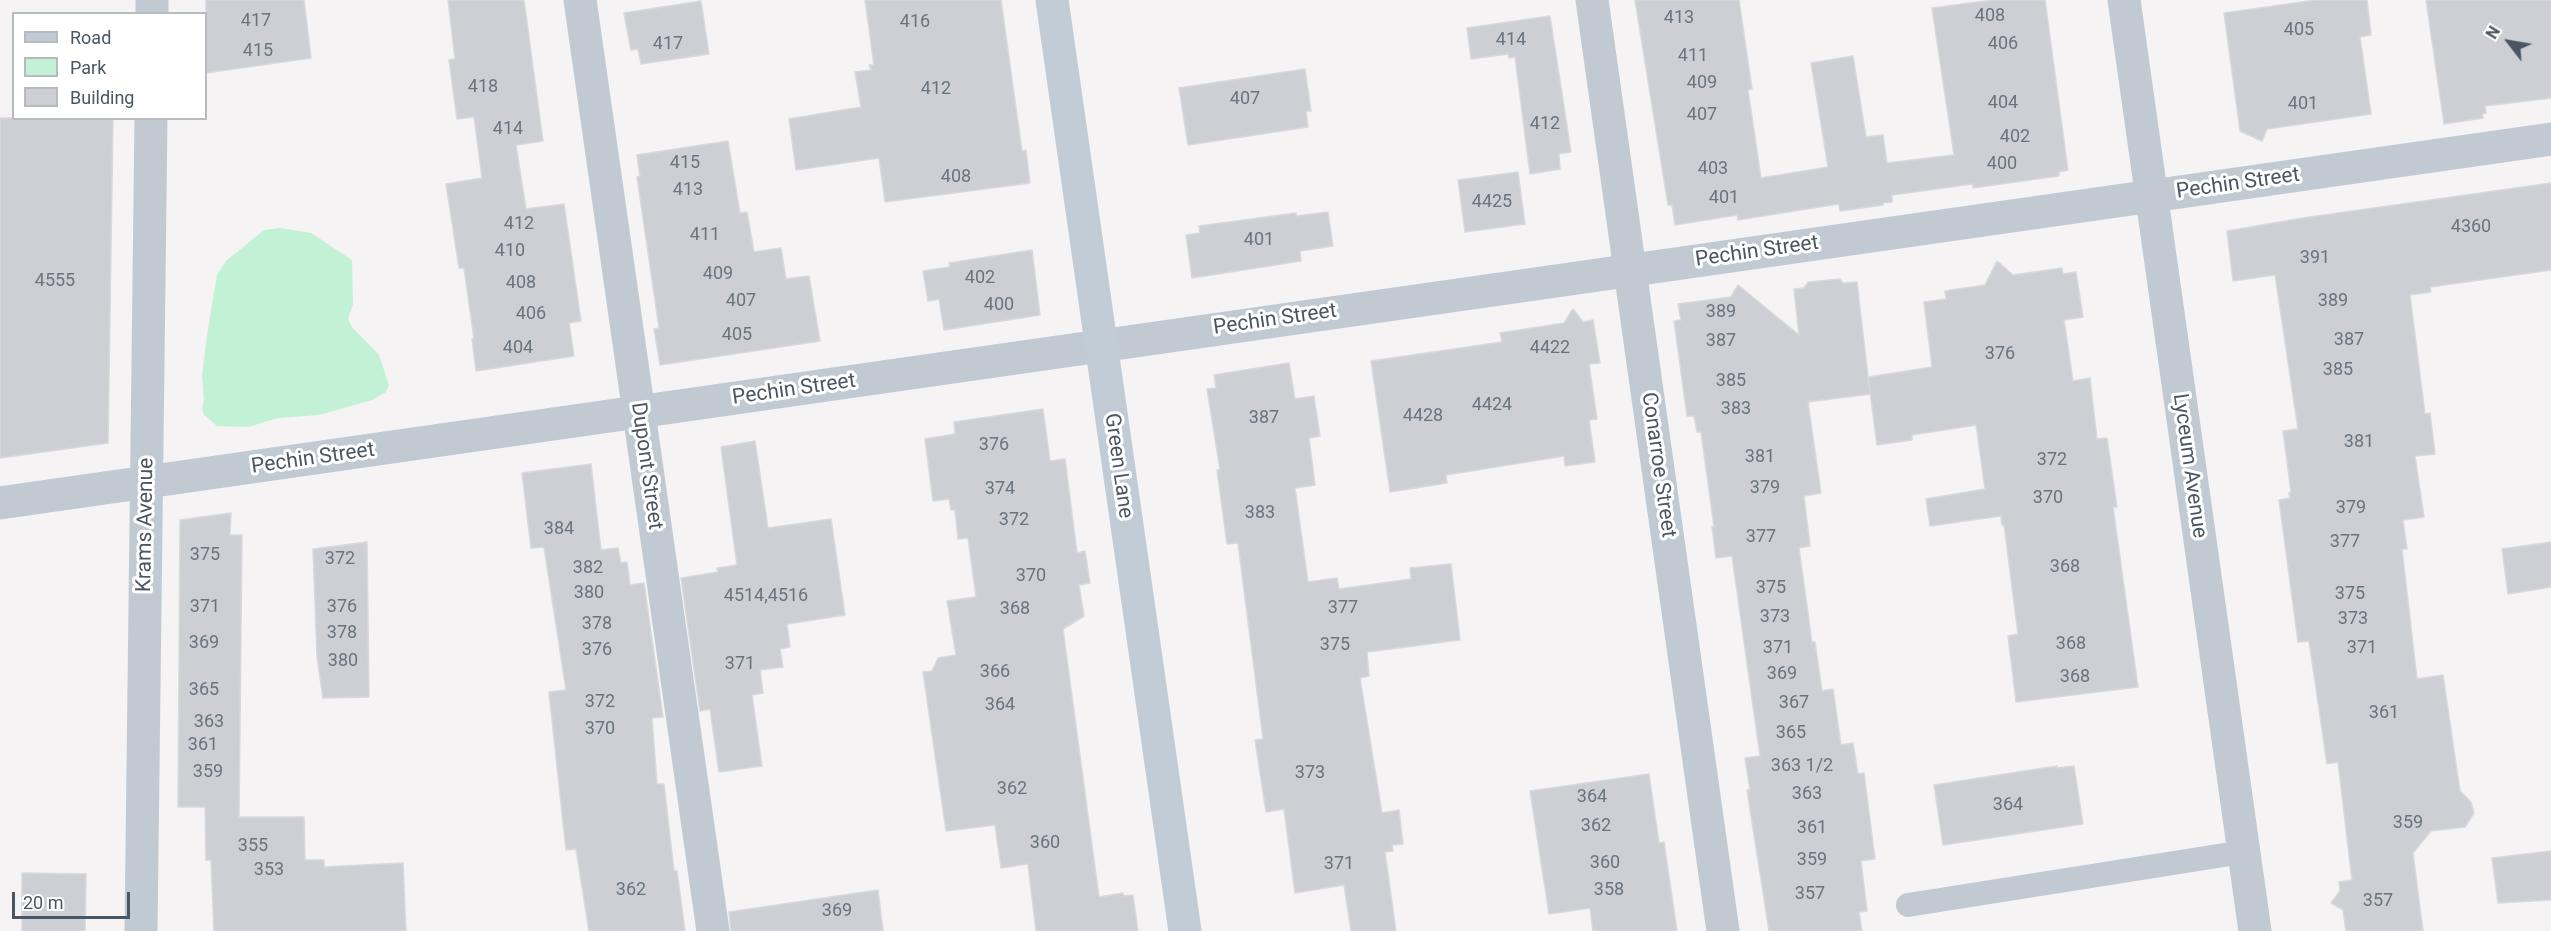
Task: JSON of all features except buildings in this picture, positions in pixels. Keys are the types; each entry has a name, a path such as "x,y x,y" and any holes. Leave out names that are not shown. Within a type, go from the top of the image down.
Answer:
{"main road":[{"name":"Green Lane","path":"1052,0 1185,931"}],"street":[{"name":"Dupont Street","path":"580,0 713,931"},
{"name":"Conarroe Street","path":"1592,0 1723,931"},
{"name":"Lyceum Avenue","path":"2124,0 2255,931"},
{"name":"Krams Avenue","path":"141,931 151,120"},
{"name":"Pechin Street","path":"0,503 2551,139"}],"lane":[{"path":"1908,905 2243,852"}],"green space":[{"path":"280,228 311,233 352,260 353,304 348,319 352,327 379,355 389,385 386,392 372,400 319,415 278,418 248,427 217,426 204,415 202,409 204,401 202,376 217,275 226,261 264,230"}]}
